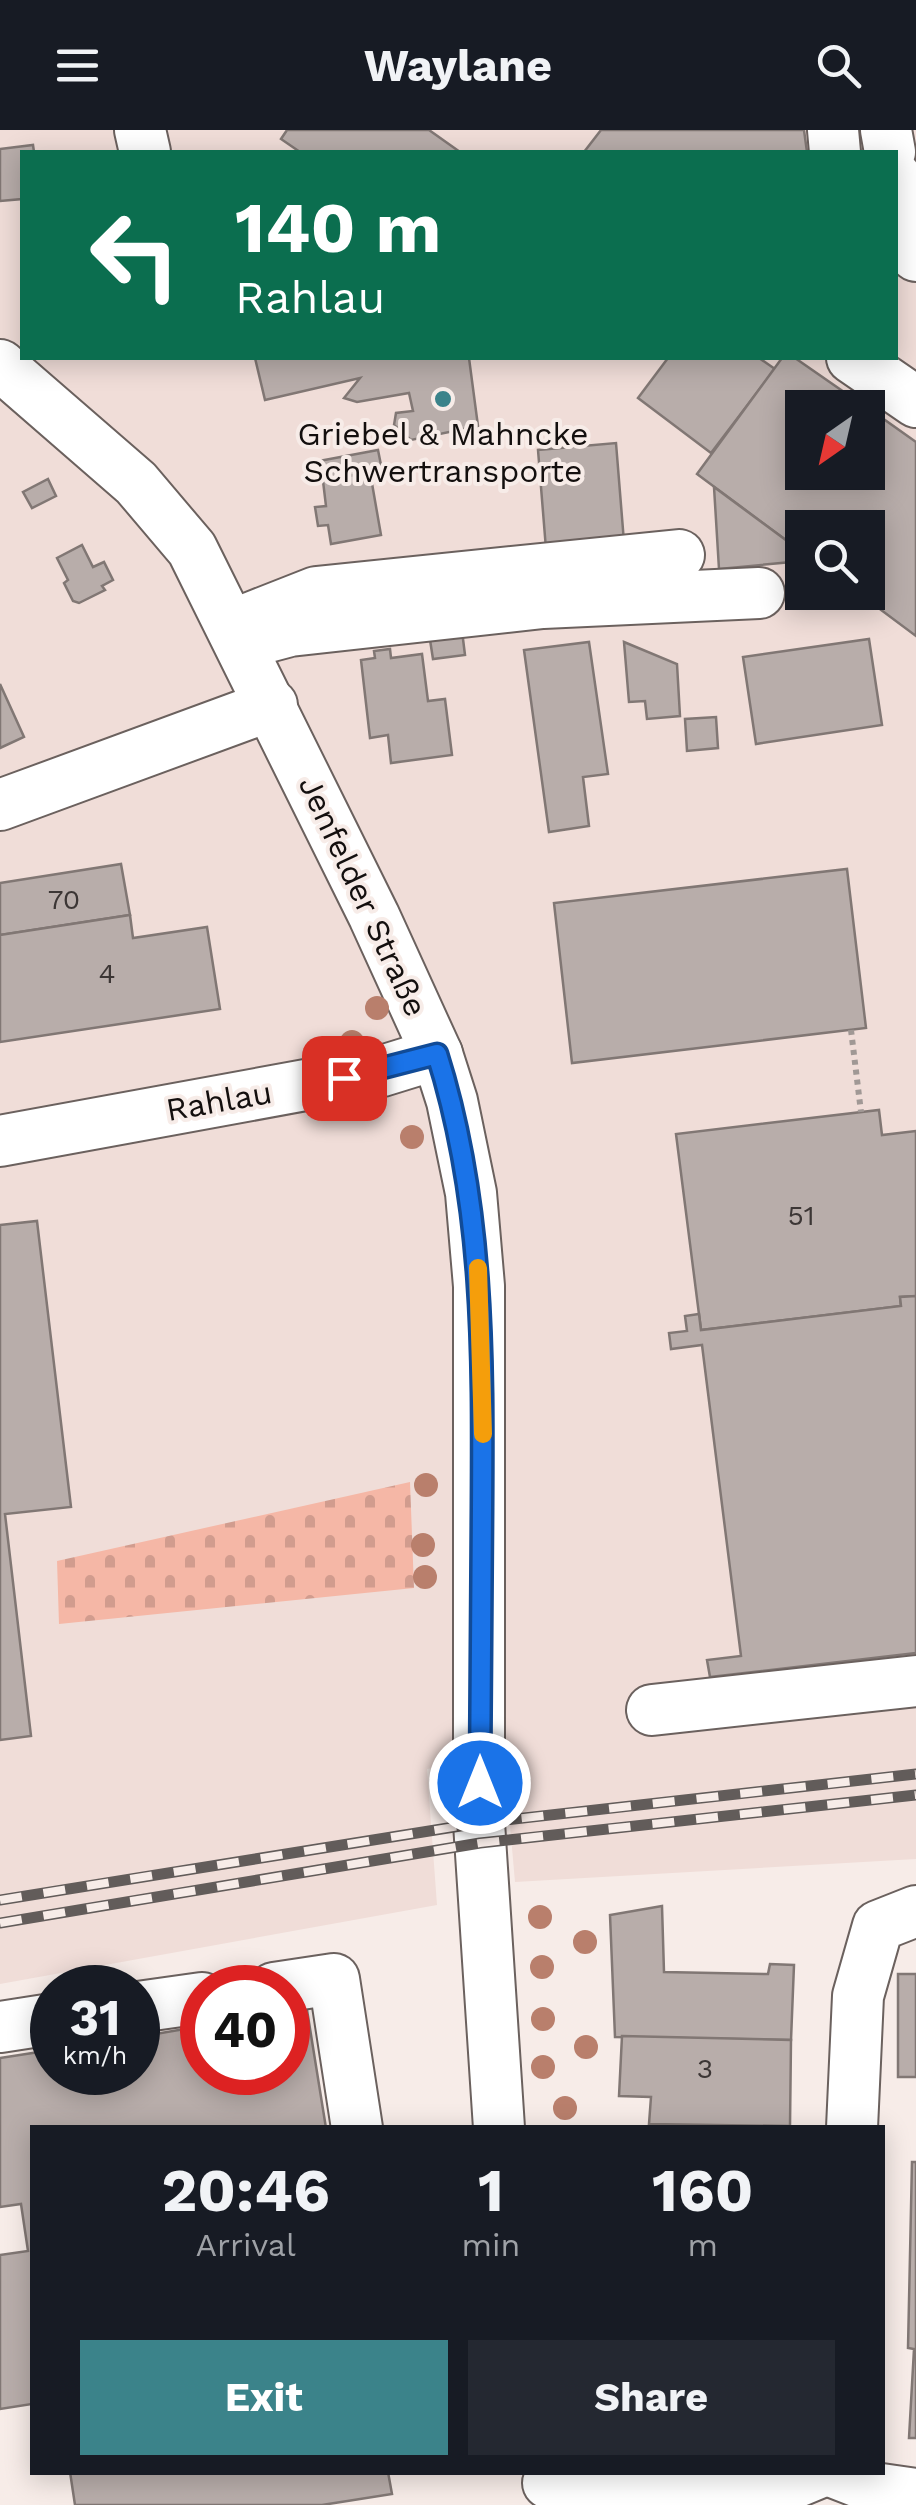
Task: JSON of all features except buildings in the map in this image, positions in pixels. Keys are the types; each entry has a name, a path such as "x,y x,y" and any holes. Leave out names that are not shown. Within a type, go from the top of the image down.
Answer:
{"street":[{"path":"898,191 910,251 916,256"},
{"path":"855,360 916,402"},
{"name":"Jenfelder Straße","path":"4,378 136,483 192,549 272,705 437,1054 462,1146 479,1286 483,1428 479,1823 500,2125"},
{"path":"236,635 316,592 679,556"},
{"path":"236,635 543,603 759,592"},
{"path":"0,805 272,705"},
{"name":"Rahlau","path":"0,1142 382,1071 437,1054"},
{"path":"652,1710 916,1681"},
{"path":"852,2125 858,1996 878,1926 916,1911"},
{"path":"310,1983 334,1979 357,2125"},
{"path":"0,2027 30,2023"},
{"path":"549,2487 792,2484 814,2475"},
{"path":"841,2475 874,2488 916,2494"}],"path":[{"path":"850,1030 861,1112"}],"shaded area":[{"path":"0,130 916,130 916,1859 515,1882 504,1757 427,1769 437,1905 105,1965 30,1965 30,1979 0,1984"}],"green space":[{"path":"410,1482 414,1588 59,1624 57,1561"}],"railway":[{"path":"0,1900 479,1823 916,1774"},
{"path":"0,1923 480,1843 916,1795"}],"slow traffic":[{"path":"478,1268 483,1434"}],"place":[{"name":"Griebel & Mahncke Schwertransporte","path":"443,399"}],"route":[{"path":"344,1078 437,1054 462,1146 476,1232 480,1321 480,1783"}]}
